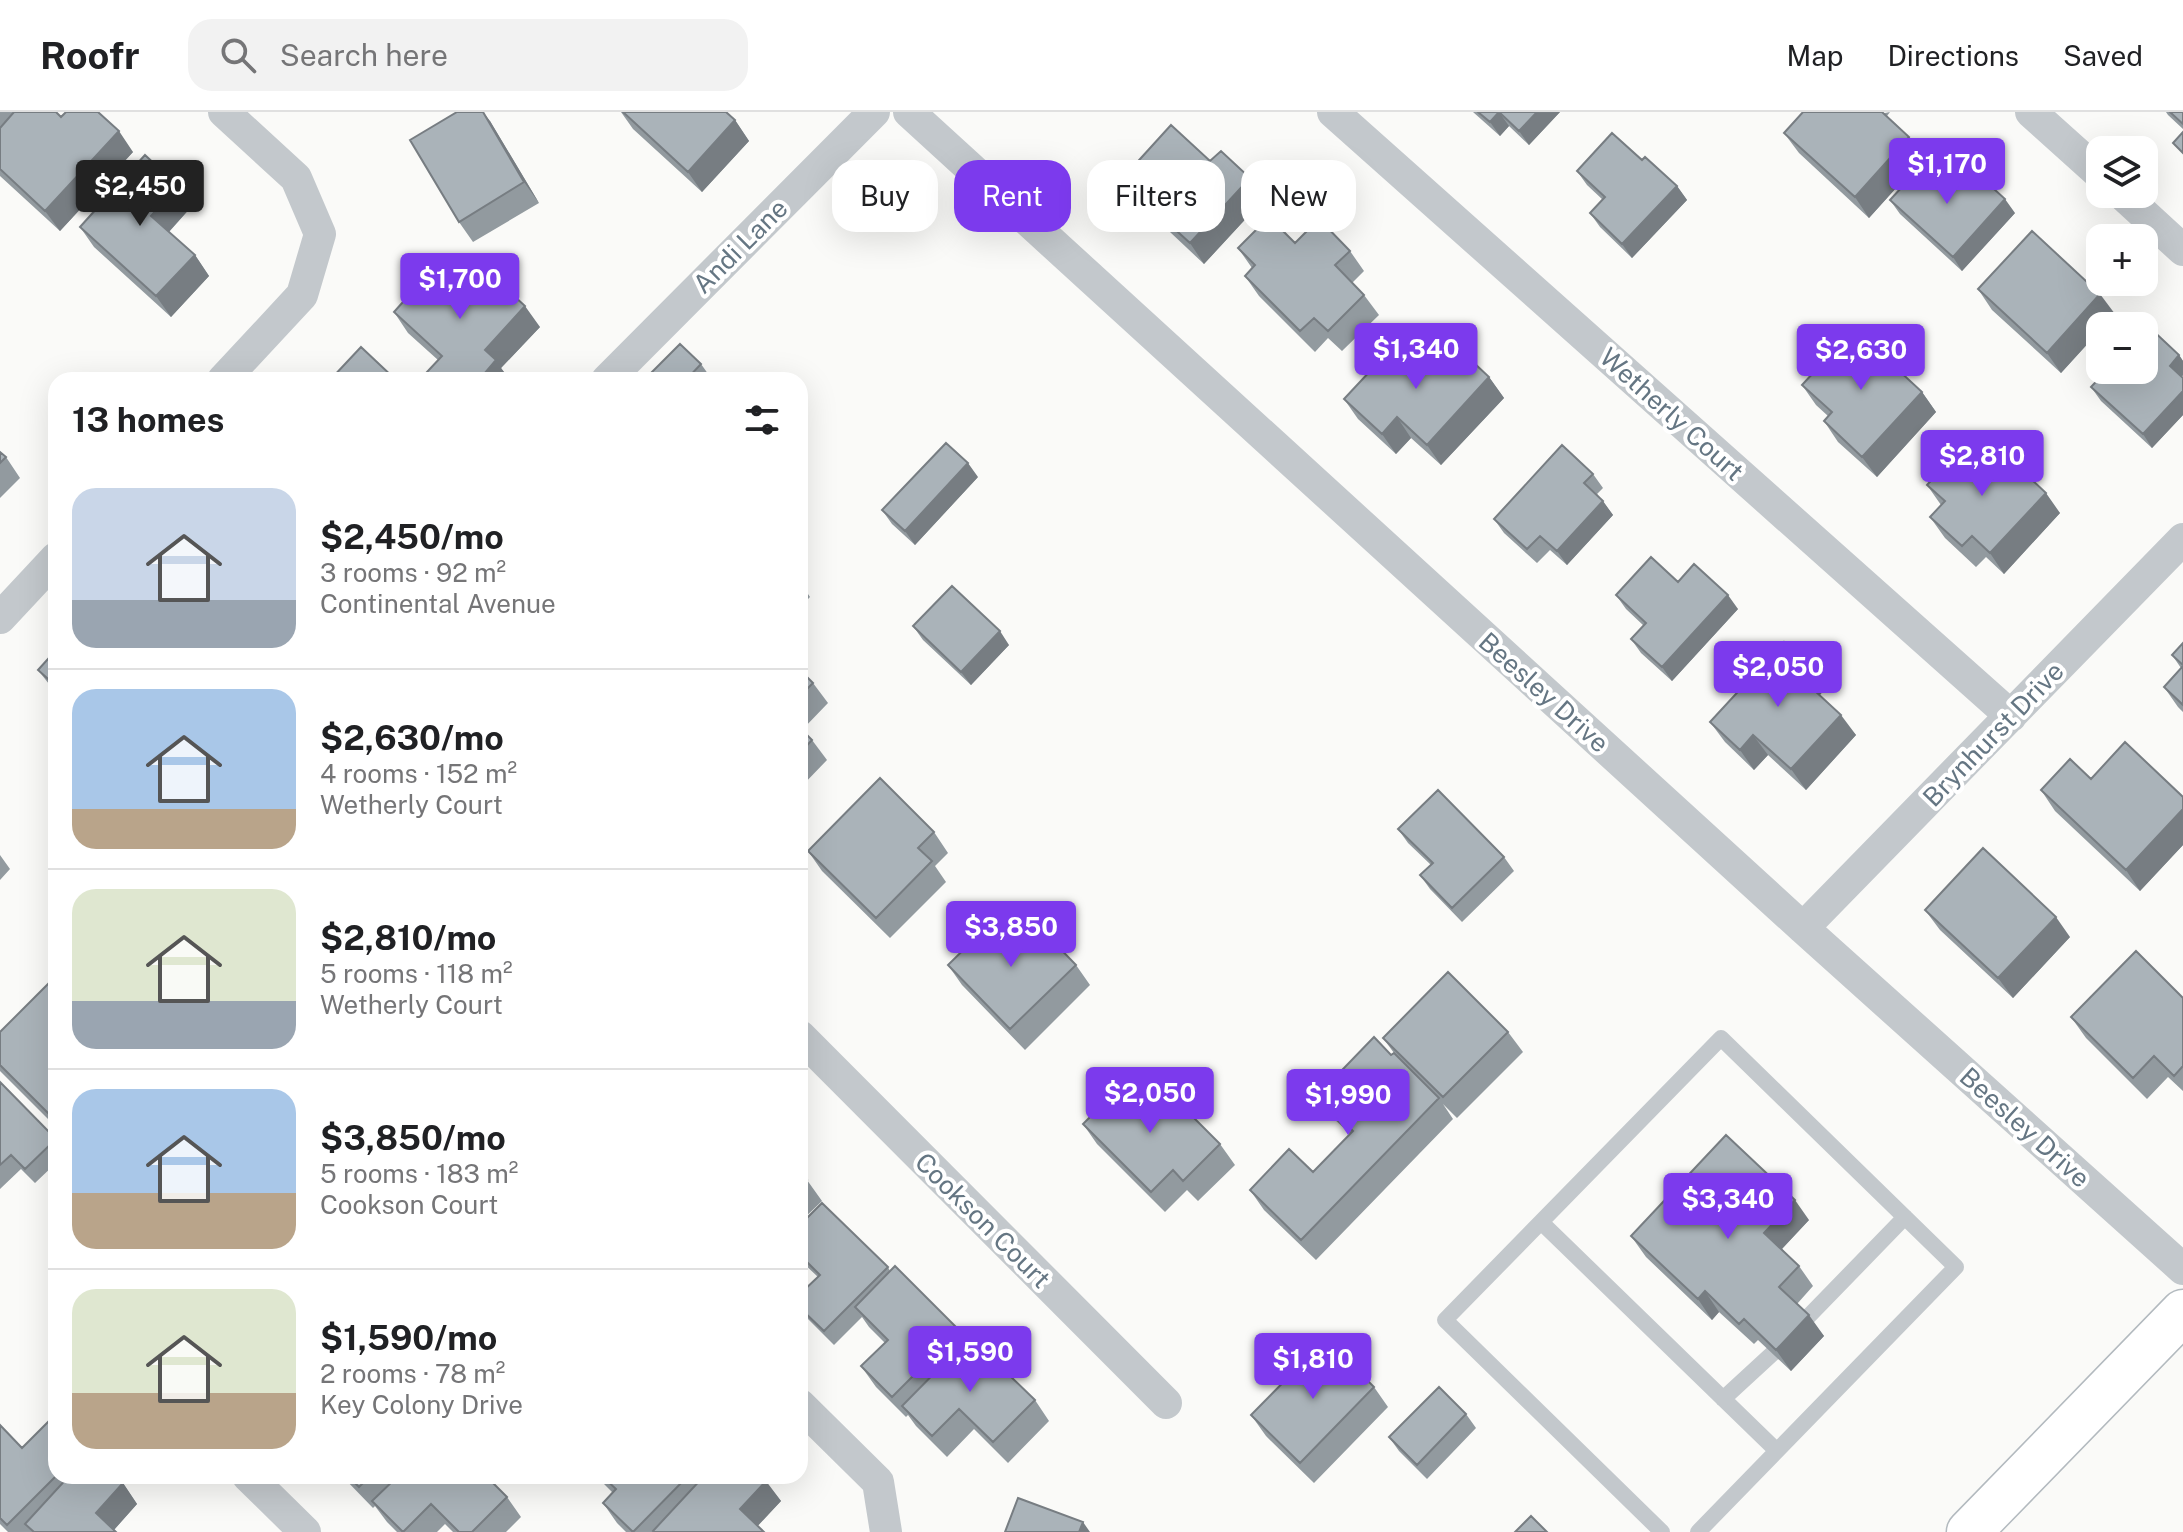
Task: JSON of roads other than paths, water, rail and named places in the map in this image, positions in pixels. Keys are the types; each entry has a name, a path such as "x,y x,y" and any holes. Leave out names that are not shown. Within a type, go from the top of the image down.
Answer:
{"main road":[{"path":"1969,1532 2183,1312"}],"street":[{"path":"224,112 296,178 320,234 302,295 230,372"},
{"name":"Andi Lane","path":"615,372 874,112"},
{"name":"Beesley Drive","path":"909,112 1803,928 2183,1269"},
{"name":"Wetherly Court","path":"1333,112 2011,716"},
{"path":"2031,112 2086,161"},
{"path":"2137,208 2183,250"},
{"name":"Brynhurst Drive","path":"1803,928 2183,539"},
{"path":"0,618 48,567"},
{"name":"Cookson Court","path":"808,1044 1166,1403"},
{"path":"808,1413 878,1482 886,1532"},
{"path":"256,1484 305,1532"}],"lane":[{"path":"1662,1532 1445,1320 1721,1038 1956,1267 1698,1532"},
{"path":"1723,1399 1773,1353 1905,1217"},
{"path":"1541,1222 1777,1451"}]}
